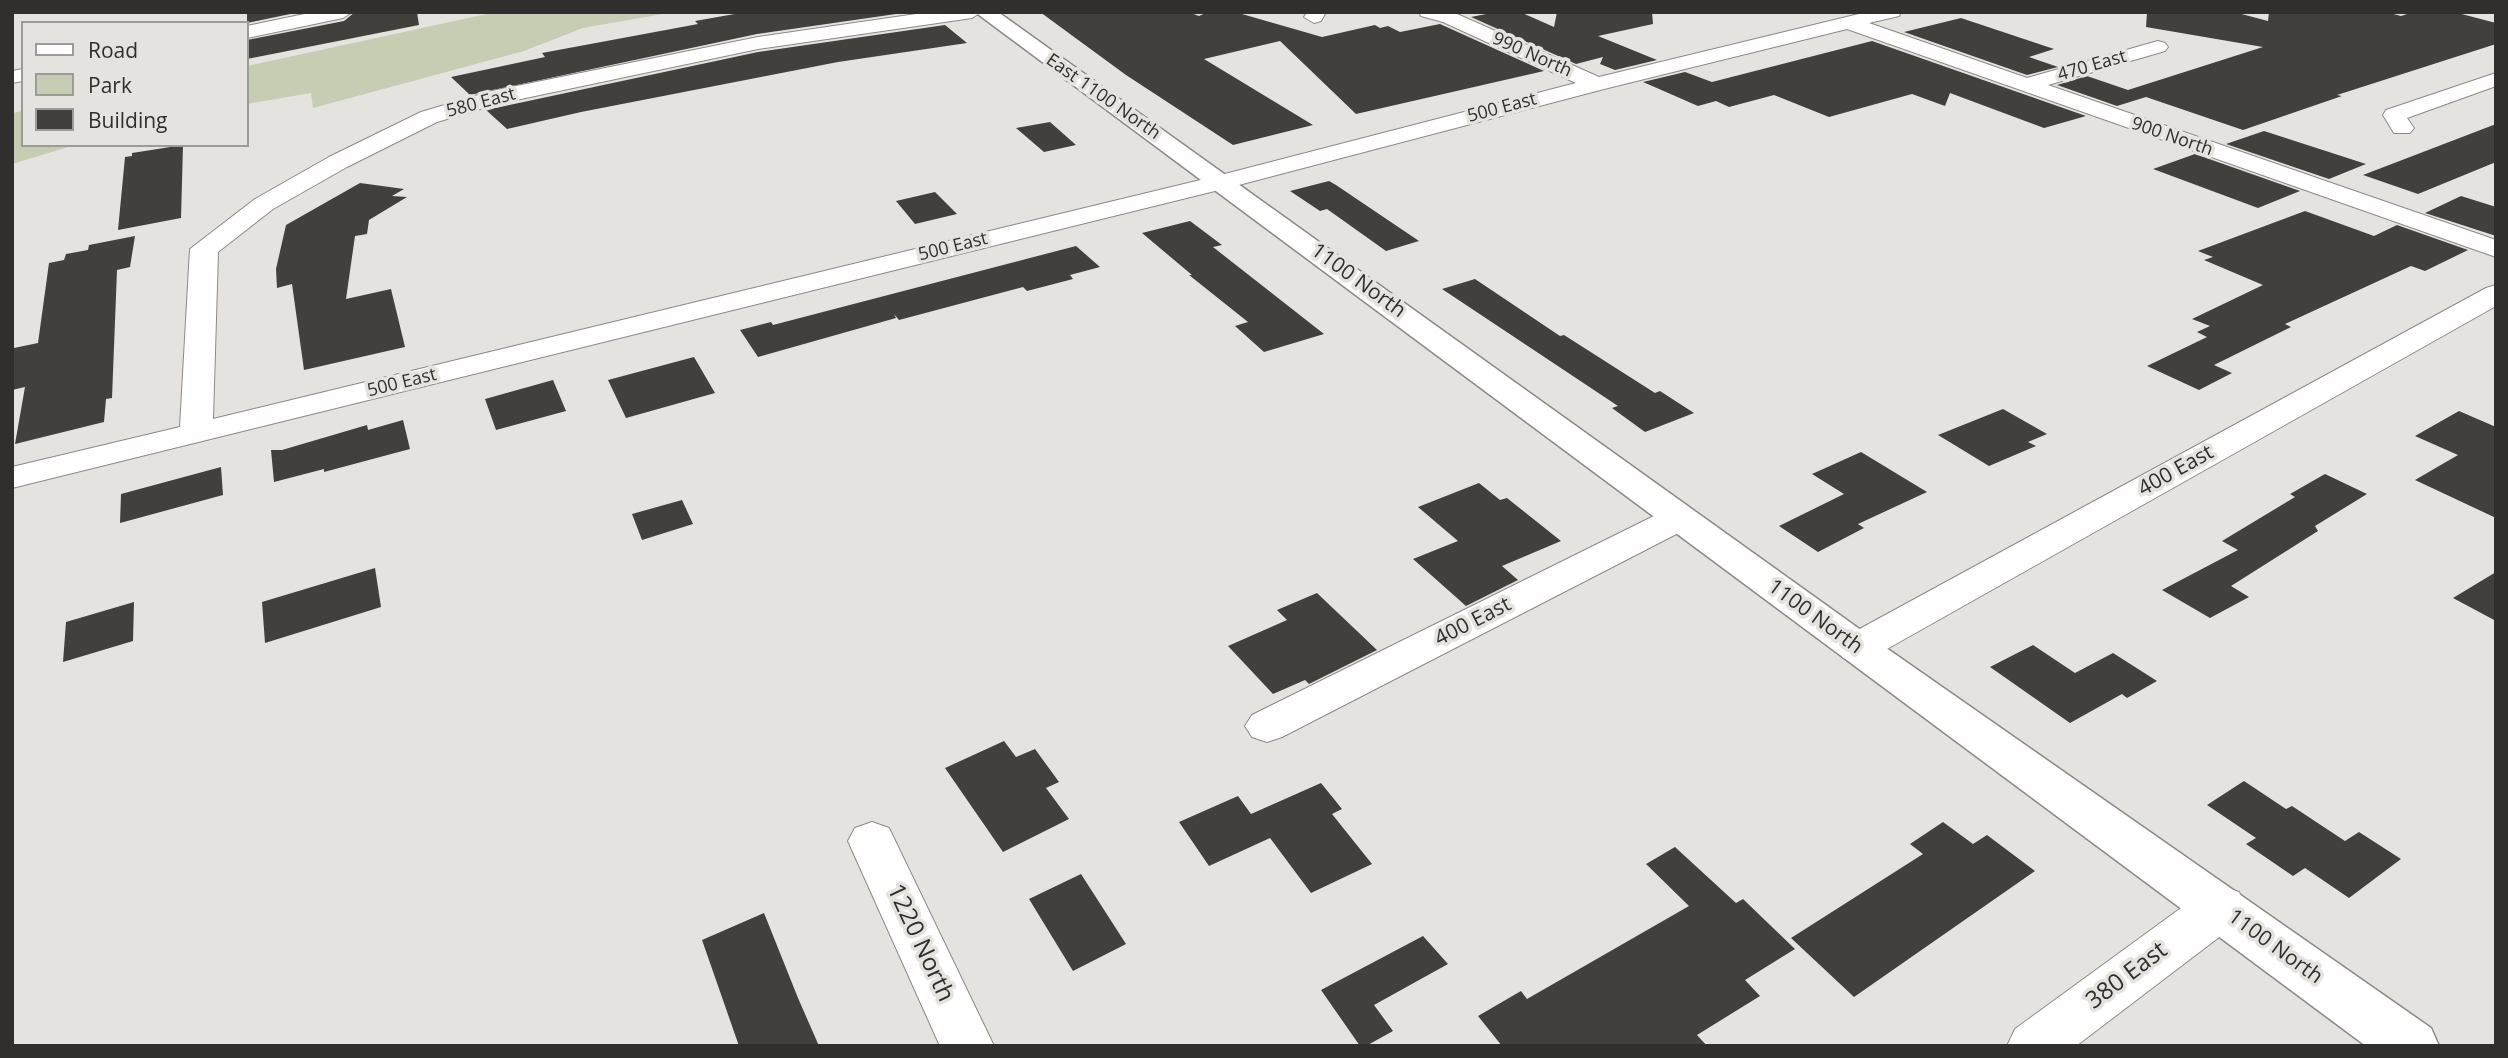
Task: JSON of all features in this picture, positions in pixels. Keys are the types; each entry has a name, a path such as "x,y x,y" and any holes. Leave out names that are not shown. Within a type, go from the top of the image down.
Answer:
{"street":[{"path":"248,32 343,12"},
{"name":"580 East","path":"196,433 204,249 264,204 338,162 429,117 492,98 758,44 972,12"},
{"name":"East 1100 North","path":"985,12 1222,181"},
{"name":"990 North","path":"1428,12 1450,18 1597,83"},
{"name":"500 East","path":"12,478 1222,181 1597,83 1892,12"},
{"name":"900 North","path":"1849,23 2496,249"},
{"name":"470 East","path":"2025,85 2158,47"},
{"path":"2402,128 2394,115 2496,79"},
{"name":"1100 North","path":"1222,181 1857,648 2411,1046"},
{"name":"400 East","path":"1857,648 2496,294"},
{"name":"400 East","path":"1267,726 1679,518"},
{"name":"1220 North","path":"872,841 967,1046"},
{"name":"380 East","path":"2034,1046 2221,907"}],"green space":[{"path":"496,12 674,12 583,28 524,51 313,108 311,93 248,104 248,66"},
{"path":"21,111 21,147 68,147 12,164 12,113"}],"building":[{"path":"247,12 300,12 248,23"},
{"path":"355,12 417,12 419,25 248,59 248,40 344,21"},
{"path":"746,12 910,12 757,34 470,95 451,77 545,57 542,53 698,24 695,21"},
{"path":"1040,12 1188,12 1199,16 1208,12 1235,12 1322,37 1375,25 1380,28 1388,26 1400,32 1440,24 1544,71 1356,114 1280,41 1204,59 1313,125 1233,145 1126,75"},
{"path":"1496,12 1520,12 1554,27 1557,12 1652,12 1653,24 1598,36 1657,60 1615,70 1600,64 1603,57 1576,64 1471,17"},
{"path":"2147,12 2234,12 2268,21 2269,12 2386,12 2401,16 2413,12 2454,12 2496,23 2496,44 2337,95 2342,96 2243,130 2146,97 2117,106 2057,85 2087,76 2128,90 2263,47 2146,27"},
{"path":"1961,18 2054,49 2029,57 2058,67 2027,75 1904,32"},
{"path":"945,25 967,43 838,62 507,129 486,110 758,52"},
{"path":"1872,41 2086,116 2044,128 1950,93 1945,106 1912,94 1829,117 1774,95 1729,107 1716,101 1698,106 1643,82 1685,72 1712,82"},
{"path":"1050,122 1076,145 1044,152 1016,128"},
{"path":"2496,124 2496,162 2418,194 2363,175"},
{"path":"2264,131 2366,164 2329,179 2226,144"},
{"path":"183,147 181,218 118,230 125,157 132,156 132,153"},
{"path":"2195,154 2300,191 2258,208 2153,169"},
{"path":"1329,181 1419,241 1386,251 1327,209 1320,211 1290,191"},
{"path":"360,183 404,189 392,196 407,197 369,220 367,234 355,236 346,299 391,289 405,347 304,370 292,284 277,288 276,269 286,225"},
{"path":"935,192 957,214 915,224 896,201"},
{"path":"2461,196 2496,207 2496,236 2425,213"},
{"path":"2305,211 2374,236 2397,225 2468,250 2425,271 2411,266 2285,324 2291,327 2214,365 2232,373 2199,390 2147,366 2207,337 2197,332 2210,326 2192,319 2263,285 2204,260 2213,257 2198,251"},
{"path":"1190,221 1222,245 1213,247 1324,334 1264,352 1235,326 1248,322 1142,233"},
{"path":"135,236 130,267 117,270 112,398 106,399 104,422 15,444 25,387 12,390 14,348 38,343 49,263 64,260 66,254 88,250 89,245"},
{"path":"1076,246 1100,267 1070,275 1073,279 1027,291 1023,287 899,320 894,314 896,318 758,357 740,330 771,322 773,325"},
{"path":"1475,279 1560,336 1564,335 1655,393 1660,391 1694,413 1645,432 1612,408 1618,406 1442,289"},
{"path":"694,357 715,393 626,418 608,380"},
{"path":"553,380 566,411 496,430 485,399"},
{"path":"2003,409 2047,434 2028,442 2036,446 1989,466 1938,435"},
{"path":"2459,411 2496,427 2496,518 2415,480 2458,455 2415,436"},
{"path":"403,420 410,449 274,482 271,450 282,450 367,425 368,430"},
{"path":"1861,452 1927,492 1858,524 1864,528 1818,552 1779,526 1844,494 1812,474"},
{"path":"221,467 223,495 120,523 121,494"},
{"path":"2325,474 2367,494 2315,526 2318,531 2231,586 2249,597 2210,618 2162,590 2238,550 2222,541 2295,497 2290,494"},
{"path":"1479,483 1500,500 1507,498 1561,541 1502,566 1518,580 1466,606 1413,559 1458,541 1418,507"},
{"path":"682,500 693,524 642,540 632,514"},
{"path":"375,568 381,607 265,643 262,602"},
{"path":"2496,572 2496,621 2453,598"},
{"path":"1317,593 1377,650 1309,684 1305,680 1273,694 1228,646 1287,620 1277,610"},
{"path":"134,602 133,641 63,662 66,622"},
{"path":"2033,645 2075,673 2113,653 2157,681 2127,698 2122,694 2070,723 1990,667"},
{"path":"1004,741 1016,757 1035,749 1059,782 1046,788 1069,819 1003,852 945,768"},
{"path":"2244,781 2286,809 2292,806 2345,841 2359,832 2401,859 2349,898 2305,868 2293,876 2246,844 2256,838 2207,805"},
{"path":"1321,783 1342,809 1332,814 1372,864 1311,893 1270,838 1209,866 1179,822 1238,796 1251,814"},
{"path":"1943,822 1973,844 1987,835 2035,871 1854,997 1791,938 1923,854 1910,844"},
{"path":"1675,847 1736,903 1743,899 1795,949 1745,980 1760,996 1697,1035 1707,1046 1502,1046 1478,1016 1521,991 1527,999 1689,906 1646,864"},
{"path":"1081,874 1126,944 1073,971 1029,899"},
{"path":"764,913 819,1046 739,1046 702,940"},
{"path":"1423,936 1448,964 1374,1005 1393,1031 1366,1046 1360,1046 1321,990"}]}
